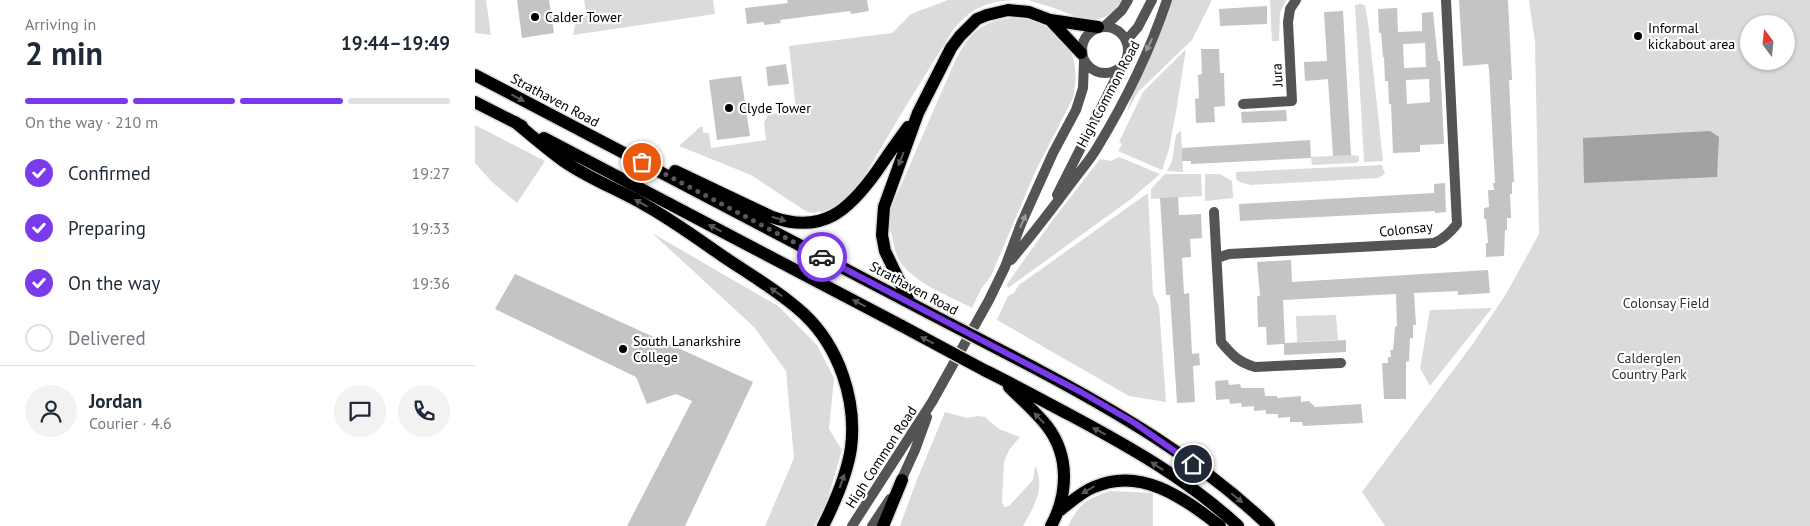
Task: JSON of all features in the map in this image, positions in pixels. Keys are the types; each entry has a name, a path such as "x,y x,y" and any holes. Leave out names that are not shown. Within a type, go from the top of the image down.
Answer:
{"main road":[{"path":"910,303 885,251 882,220 890,187 918,113 951,48 972,23 987,14 1009,10 1029,12 1050,20 1102,27"},
{"path":"1050,20 1083,58"},
{"name":"Strathaven Road","path":"475,75 1109,408 1156,437 1223,486 1269,526"},
{"path":"475,102 1109,436 1200,494 1238,526"},
{"path":"607,144 687,176 772,217 785,222 810,223 836,215 856,198 918,113"},
{"path":"515,122 566,162 646,206 750,274 786,300 813,324 837,360 849,397 852,430 851,449 847,467 823,526"},
{"path":"998,377 1047,426 1055,439 1061,455 1065,470 1059,511 1051,526"},
{"path":"883,526 902,480"},
{"path":"1059,511 1092,487 1106,482 1122,480 1139,481 1154,485 1189,502 1220,526"}],"street":[{"path":"1102,27 1118,30 1126,41 1128,53 1123,64 1111,73 1103,74 1089,68 1083,58 1083,40 1087,34 1102,27 1122,10 1128,0"},
{"name":"High Common Road","path":"1126,41 1138,27 1151,0"},
{"name":"High Common Road","path":"1005,267 1044,220 1096,150 1143,60 1167,0"},
{"name":"Jura","path":"1243,104 1292,101 1288,22 1290,9 1296,0"},
{"name":"Colonsay","path":"1217,258 1229,254 1434,243 1451,233 1457,224 1446,0"},
{"name":"High Common Road","path":"852,526 932,402 989,300 1053,153 1076,110 1083,88 1083,58"},
{"name":"High Common Road","path":"1044,220 1123,64"},
{"path":"1214,212 1221,342 1243,364 1255,368 1341,363"},
{"name":"High Common Road","path":"873,526 902,480 932,402"}],"green space":[{"path":"475,0 486,0 491,35 475,33"},
{"path":"584,0 713,0 715,14 573,35 575,25 573,15 586,12"},
{"path":"948,0 1016,0 996,2 980,7 960,22 953,30 850,198 821,216 820,211 814,213 807,212 751,175 679,146 700,127 703,127 703,133 709,133 711,148 766,140 764,122 768,115 796,110 789,46 892,33 911,14"},
{"path":"1028,0 1122,0 1115,10 1107,16 1091,19 1082,18"},
{"path":"1172,0 1212,0 1192,40 1138,92 1127,112 1135,85 1157,41"},
{"path":"1270,0 1286,0 1280,13 1279,41 1272,41"},
{"name":"Calderglen Country Park","path":"1529,0 1810,0 1810,526 1385,526 1362,492 1472,345 1506,294 1539,234 1535,43"},
{"path":"1355,5 1365,5 1368,22 1383,161 1364,161"},
{"path":"1020,17 1048,28 1066,44 1072,55 1075,67 1073,98 1035,172 991,276 981,289 972,308 923,283 900,262 891,232 888,231 889,213 955,61 967,41 980,28 988,24 1007,18"},
{"path":"1186,49 1169,149 1162,170 1118,151 1122,144 1119,142 1143,92"},
{"path":"475,125 545,161 517,203 492,182 475,163"},
{"path":"1181,130 1183,172 1167,171 1172,161 1176,135"},
{"path":"1359,156 1359,161 1356,163 1312,165 1311,157"},
{"path":"1119,157 1160,174 1131,199 1008,288 1007,284 1049,225 1100,159 1111,161"},
{"path":"1382,165 1385,174 1378,178 1251,185 1236,179 1236,172"},
{"path":"1165,174 1201,174 1202,196 1151,199 1151,189"},
{"path":"1205,174 1220,174 1232,181 1233,198 1205,201"},
{"path":"1148,193 1153,294 1159,306 1166,402 1129,396 997,320 1008,296 1014,293 1019,285"},
{"path":"652,233 778,306 817,345 834,378 829,429 842,450 827,501 814,526 765,526 794,458 786,371 754,327"},
{"path":"1492,308 1430,386 1420,368 1430,310"},
{"path":"1336,315 1338,340 1297,342 1296,316"},
{"path":"945,412 967,418 985,417 999,429 1020,437 1009,450 1004,462 1002,501 1004,507 1009,506 1033,480 1035,466 1038,474 1039,489 1035,504 1023,526 900,526"},
{"path":"1110,491 1153,493 1153,526 1068,526 1080,507 1089,500"}],"shaded area":[{"path":"1710,131 1719,137 1717,177 1584,183 1583,138"}],"building":[{"name":"Calder Tower","path":"517,0 549,0 554,33 522,38"},
{"path":"787,0 867,0 869,11 851,14 850,11 780,20 781,23 764,25 764,22 747,24 745,8 788,3"},
{"path":"1459,0 1508,0 1512,80 1509,80 1514,182 1512,182 1512,194 1510,194 1511,218 1507,218 1507,230 1505,230 1504,256 1486,257 1486,243 1488,243 1484,208 1489,207 1488,190 1494,190 1493,183 1495,183 1489,69 1488,64 1463,66"},
{"path":"1267,6 1267,24 1220,26 1219,9"},
{"path":"1397,8 1398,32 1422,31 1422,13 1433,12 1438,61 1440,61 1444,144 1420,145 1420,152 1393,153 1391,104 1389,104 1388,81 1385,81 1378,9","holes":["1425,43 1426,67 1404,68 1403,44","1429,79 1430,102 1407,104 1406,80"]},
{"path":"1343,11 1351,155 1333,156 1328,79 1305,81 1304,62 1327,61 1324,12"},
{"path":"1201,49 1219,49 1220,73 1224,73 1225,106 1214,107 1215,122 1196,123 1195,99 1199,98 1198,75 1202,74"},
{"path":"786,64 789,84 768,86 766,67"},
{"name":"Clyde Tower","path":"741,76 750,136 717,140 709,80"},
{"path":"1286,110 1287,121 1242,123 1241,112"},
{"path":"1310,140 1311,158 1191,164 1191,161 1182,161 1182,148"},
{"path":"1445,183 1446,212 1240,221 1239,204 1434,193 1434,184"},
{"path":"1178,197 1179,215 1201,214 1202,238 1190,239 1191,257 1182,258 1184,294 1189,293 1192,354 1199,353 1200,365 1193,366 1195,402 1177,403 1170,295 1166,295 1160,198"},
{"path":"1291,260 1292,282 1488,270 1490,293 1458,295 1458,291 1414,293 1416,325 1413,325 1413,338 1410,338 1409,361 1406,362 1406,399 1384,399 1382,363 1388,363 1388,357 1391,357 1390,350 1393,350 1395,327 1397,326 1396,294 1283,300 1285,343 1346,340 1346,352 1284,355 1284,344 1267,345 1266,327 1258,327 1257,296 1260,296 1257,262"},
{"path":"515,274 753,382 685,526 627,526 692,401 676,394 647,404 636,377 495,309"},
{"path":"1228,380 1229,385 1240,384 1241,388 1264,388 1265,396 1277,396 1277,398 1301,396 1301,402 1309,401 1315,407 1361,404 1363,423 1303,426 1302,422 1290,422 1290,417 1278,418 1278,414 1266,414 1266,410 1254,411 1254,406 1242,407 1241,403 1230,404 1229,399 1216,400 1215,381"}],"way so far":[{"path":"642,162 822,257"}],"place":[{"name":"Calder Tower","path":"535,17"},
{"name":"Informal kickabout area","path":"1638,36"},
{"name":"Clyde Tower","path":"729,108"},
{"name":"South Lanarkshire College","path":"623,349"}],"route":[{"path":"822,257 1081,392 1133,422 1193,464"}],"park label":[{"name":"Colonsay Field","path":"1666,303"}]}
